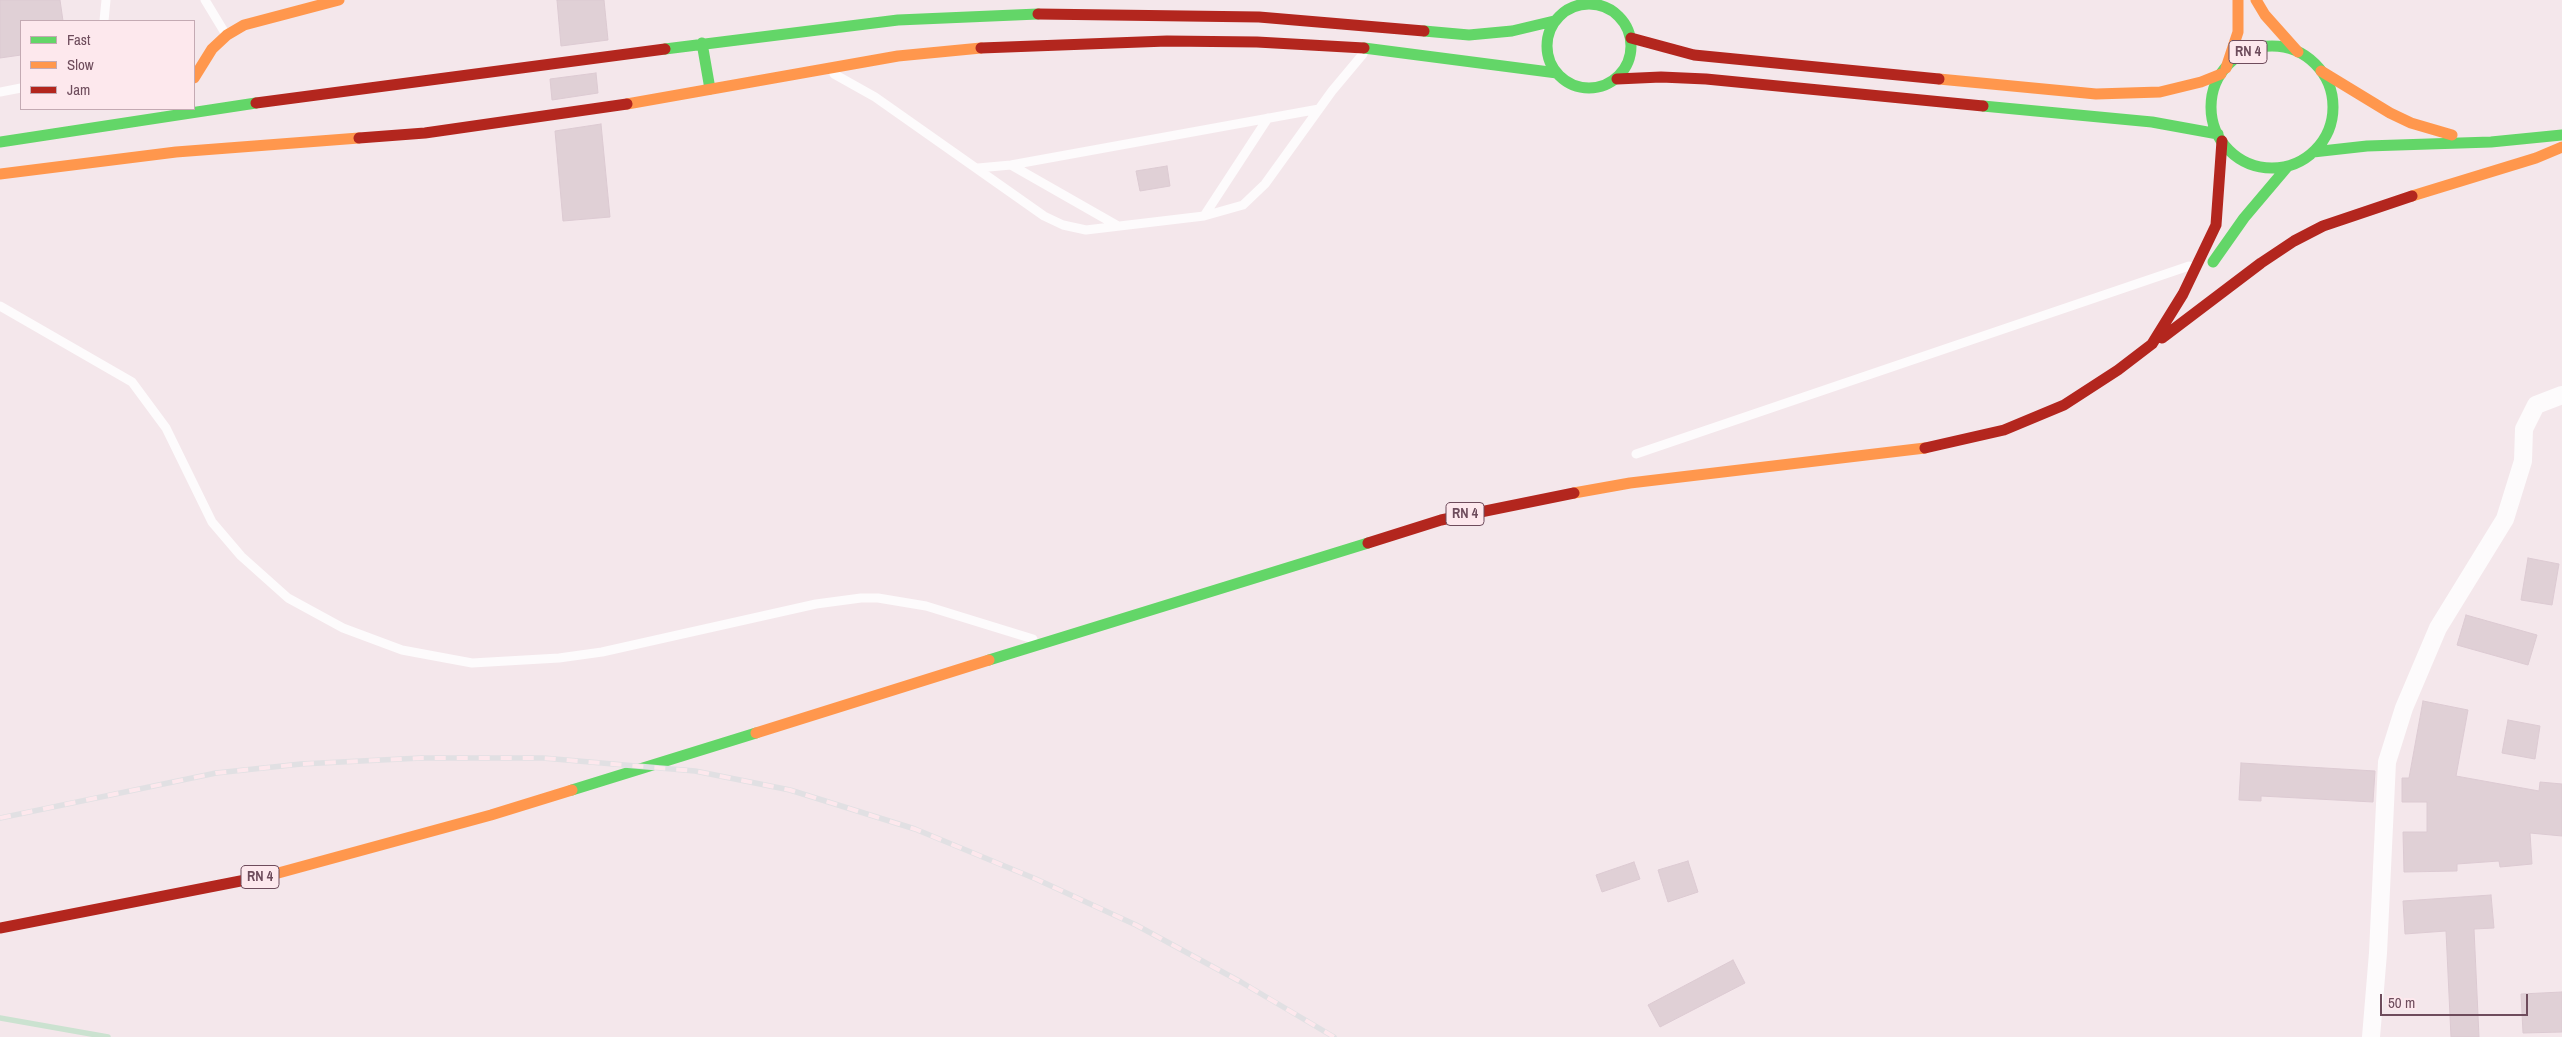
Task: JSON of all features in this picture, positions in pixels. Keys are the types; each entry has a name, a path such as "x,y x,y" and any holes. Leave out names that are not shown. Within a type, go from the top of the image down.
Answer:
{"main road":[{"path":"195,76 212,49 227,35 244,25 339,0"},
{"path":"1631,38 1651,45 1694,55 2096,94 2160,92 2202,82 2224,71 2229,64 2238,32 2238,0"},
{"path":"2256,0 2265,15 2298,52"},
{"path":"195,109 702,43 898,20 1017,14 1268,17 1469,35 1512,31 1554,21 1570,8 1590,2 1613,11 1627,28 1631,38 1629,60 1617,78"},
{"path":"1554,21 1547,43 1548,54 1557,74"},
{"path":"0,174 150,154 425,133 579,112 898,56 997,47 1066,44 1256,42 1368,48 1479,61 1557,74 1575,86 1586,88 1597,87 1617,78 1706,79 2152,122 2220,138"},
{"path":"702,43 710,90"},
{"name":"RN 4","path":"2183,294 2208,268 2244,218 2288,166 2313,152 2325,139 2331,122 2333,104 2330,87 2321,71 2311,60 2298,52 2283,47 2259,48 2238,57 2224,71 2214,88 2212,119 2220,138 2234,155 2251,164 2269,168 2288,166"},
{"name":"RN 4","path":"2321,71 2404,120 2472,142"},
{"path":"0,142 189,110"},
{"path":"150,154 174,112"},
{"name":"RN 4","path":"2313,152 2367,146 2537,139 2562,136"},
{"name":"RN 4","path":"0,928 275,874 491,815 1431,523 1476,512 1630,483 1928,448 1974,439 2004,430 2064,405 2118,370 2152,344 2183,294 2216,225 2220,138"},
{"path":"2152,344 2188,320 2261,263 2294,241 2316,230 2405,198 2536,158 2562,147"}],"street":[{"path":"2371,1037 2378,953 2387,762 2404,708 2438,628 2505,519 2523,461 2524,429 2536,405 2562,396"}],"lane":[{"path":"104,20 106,0"},
{"path":"205,0 216,22 227,35"},
{"path":"824,70 875,97 1044,216 1063,225 1086,230 1204,216 1234,209 1251,199 1265,184 1344,75 1368,48"},
{"path":"0,92 20,88"},
{"path":"978,168 1011,165 1319,109"},
{"path":"1204,216 1268,118"},
{"path":"1011,165 1118,226"},
{"path":"1636,454 2199,262"},
{"path":"0,306 132,382 166,428 212,522 241,556 288,598 343,628 402,650 472,663 558,658 602,652 816,604 861,598 926,606 1048,643"}],"building":[{"path":"0,0 60,0 63,20 20,20 20,55 0,58"},
{"path":"557,0 604,0 608,40 561,46"},
{"path":"596,73 598,93 552,100 550,79"},
{"path":"601,124 610,217 563,221 555,131"},
{"path":"1167,166 1170,186 1140,191 1136,171"},
{"path":"2528,558 2559,564 2552,605 2521,600"},
{"path":"2466,615 2537,635 2528,665 2457,645"},
{"path":"2423,701 2468,710 2456,776 2539,791 2540,782 2562,784 2562,836 2530,833 2532,864 2500,867 2499,861 2457,864 2457,871 2404,872 2403,832 2427,832 2427,802 2402,802 2402,778 2409,778"},
{"path":"2508,720 2540,726 2535,759 2502,753"},
{"path":"2241,763 2375,771 2373,802 2261,796 2261,801 2239,800"},
{"path":"1688,861 1698,892 1668,902 1658,870"},
{"path":"1634,862 1640,879 1602,892 1596,875"},
{"path":"2491,895 2494,928 2474,929 2479,1037 2451,1037 2446,931 2405,934 2403,901"},
{"path":"1733,960 1745,983 1660,1027 1648,1005"},
{"path":"2562,992 2562,1032 2523,1033 2521,994"}],"waterway":[{"path":"0,1018 108,1037"}],"railway":[{"path":"0,818 216,773 301,764 421,758 543,758 695,771 790,790 915,829 1036,879 1136,925 1241,982 1334,1037"}],"traffic: fast":[{"path":"1589,4 1605,7 1619,16 1628,30 1631,46 1628,62 1619,76 1605,85 1589,88 1573,85 1559,76 1550,62 1547,46 1550,30 1559,16 1573,7 1589,4"},
{"path":"665,49 898,20 1038,14"},
{"path":"1424,31 1469,35 1512,31 1554,21"},
{"path":"702,43 710,89"},
{"path":"2272,46 2295,51 2315,64 2328,84 2333,107 2328,130 2315,150 2295,163 2272,168 2249,163 2229,150 2216,130 2211,107 2216,84 2229,64 2249,51 2272,46"},
{"path":"1364,48 1557,73"},
{"path":"0,142 256,103"},
{"path":"1983,106 2152,122 2218,134"},
{"path":"2313,152 2367,146 2491,142 2562,135"},
{"path":"2213,262 2244,218 2288,166"},
{"path":"989,660 1368,543"},
{"path":"572,790 756,733"}],"traffic: slow":[{"path":"195,76 212,49 227,35 244,25 339,0"},
{"path":"2226,68 2238,32 2238,0"},
{"path":"2256,0 2265,15 2298,52"},
{"path":"627,104 898,56 981,48"},
{"path":"2321,71 2390,113 2411,123 2452,135"},
{"path":"1939,79 2096,94 2160,92 2201,82 2221,74"},
{"path":"0,174 176,152 359,138"},
{"path":"2412,196 2536,158 2562,147"},
{"path":"1574,493 1630,483 1925,448"},
{"path":"756,733 989,660"},
{"path":"271,875 491,815 572,790"}],"traffic: jam":[{"path":"1038,14 1259,17 1424,31"},
{"path":"1631,38 1694,55 1939,79"},
{"path":"981,48 1167,41 1257,42 1364,48"},
{"path":"256,103 665,49"},
{"path":"1617,79 1661,77 1706,79 1983,106"},
{"path":"359,138 425,133 627,104"},
{"path":"1925,448 2004,430 2064,405 2118,370 2152,344 2183,294 2216,225 2222,141"},
{"path":"2162,338 2261,263 2294,241 2323,226 2412,196"},
{"path":"1368,543 1441,520 1574,493"},
{"path":"0,928 271,875"}]}
